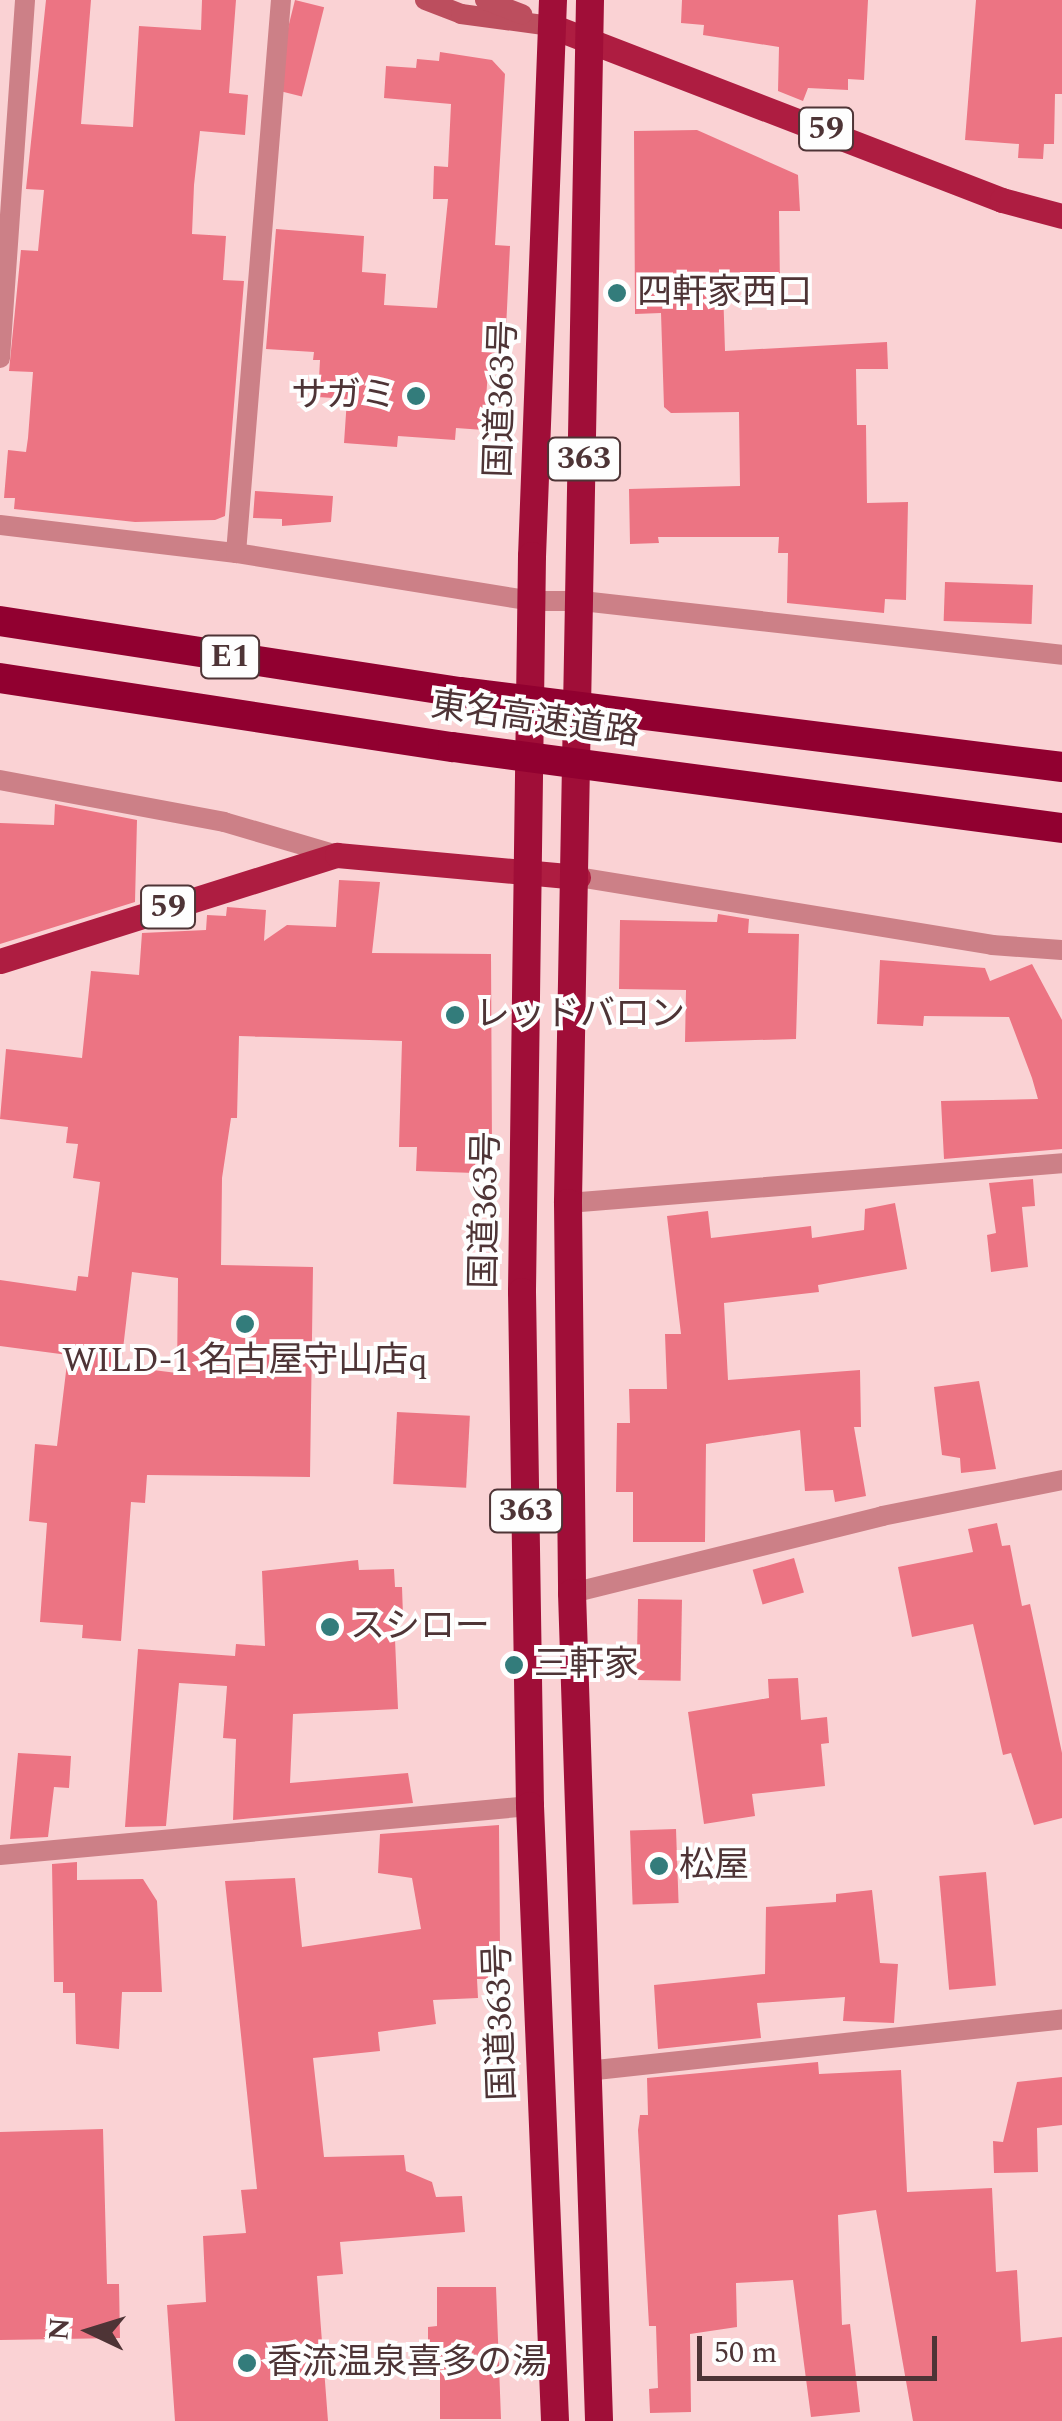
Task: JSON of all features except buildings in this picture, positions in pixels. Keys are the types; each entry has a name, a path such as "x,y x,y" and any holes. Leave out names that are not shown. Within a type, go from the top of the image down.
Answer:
{"highway":[{"name":"363","path":"590,0 578,876 568,1203 572,1593 599,2421"},
{"name":"国道363号","path":"552,13 532,601 522,1292 530,1806 555,2421"},
{"name":"東名高速道路","path":"0,622 460,692 1062,767"},
{"name":"東名高速道路","path":"0,678 453,748 1062,828"}],"main road":[{"path":"425,0 461,14 552,13"},
{"path":"485,0 552,13"},
{"name":"59","path":"552,13 589,41 1002,200 1062,216"},
{"name":"59","path":"0,961 336,855 578,876"}],"street":[{"path":"0,358 25,0"},
{"path":"236,553 281,0"},
{"path":"0,525 236,553 532,601 582,601 1062,655"},
{"path":"0,780 224,822 336,855"},
{"path":"578,876 992,945 1062,950"},
{"path":"568,1203 1062,1163"},
{"path":"572,1593 882,1516 1062,1480"},
{"path":"0,1854 530,1806"},
{"path":"587,2070 1062,2019"}],"place":[{"name":"四軒家西口","path":"617,293"},
{"name":"サガミ","path":"416,396"},
{"name":"レッドバロン","path":"455,1015"},
{"name":"WILD-1 名古屋守山店q","path":"245,1324"},
{"name":"スシロー","path":"330,1627"},
{"name":"三軒家","path":"514,1665"},
{"name":"松屋","path":"659,1866"},
{"name":"香流温泉喜多の湯","path":"247,2363"}]}
